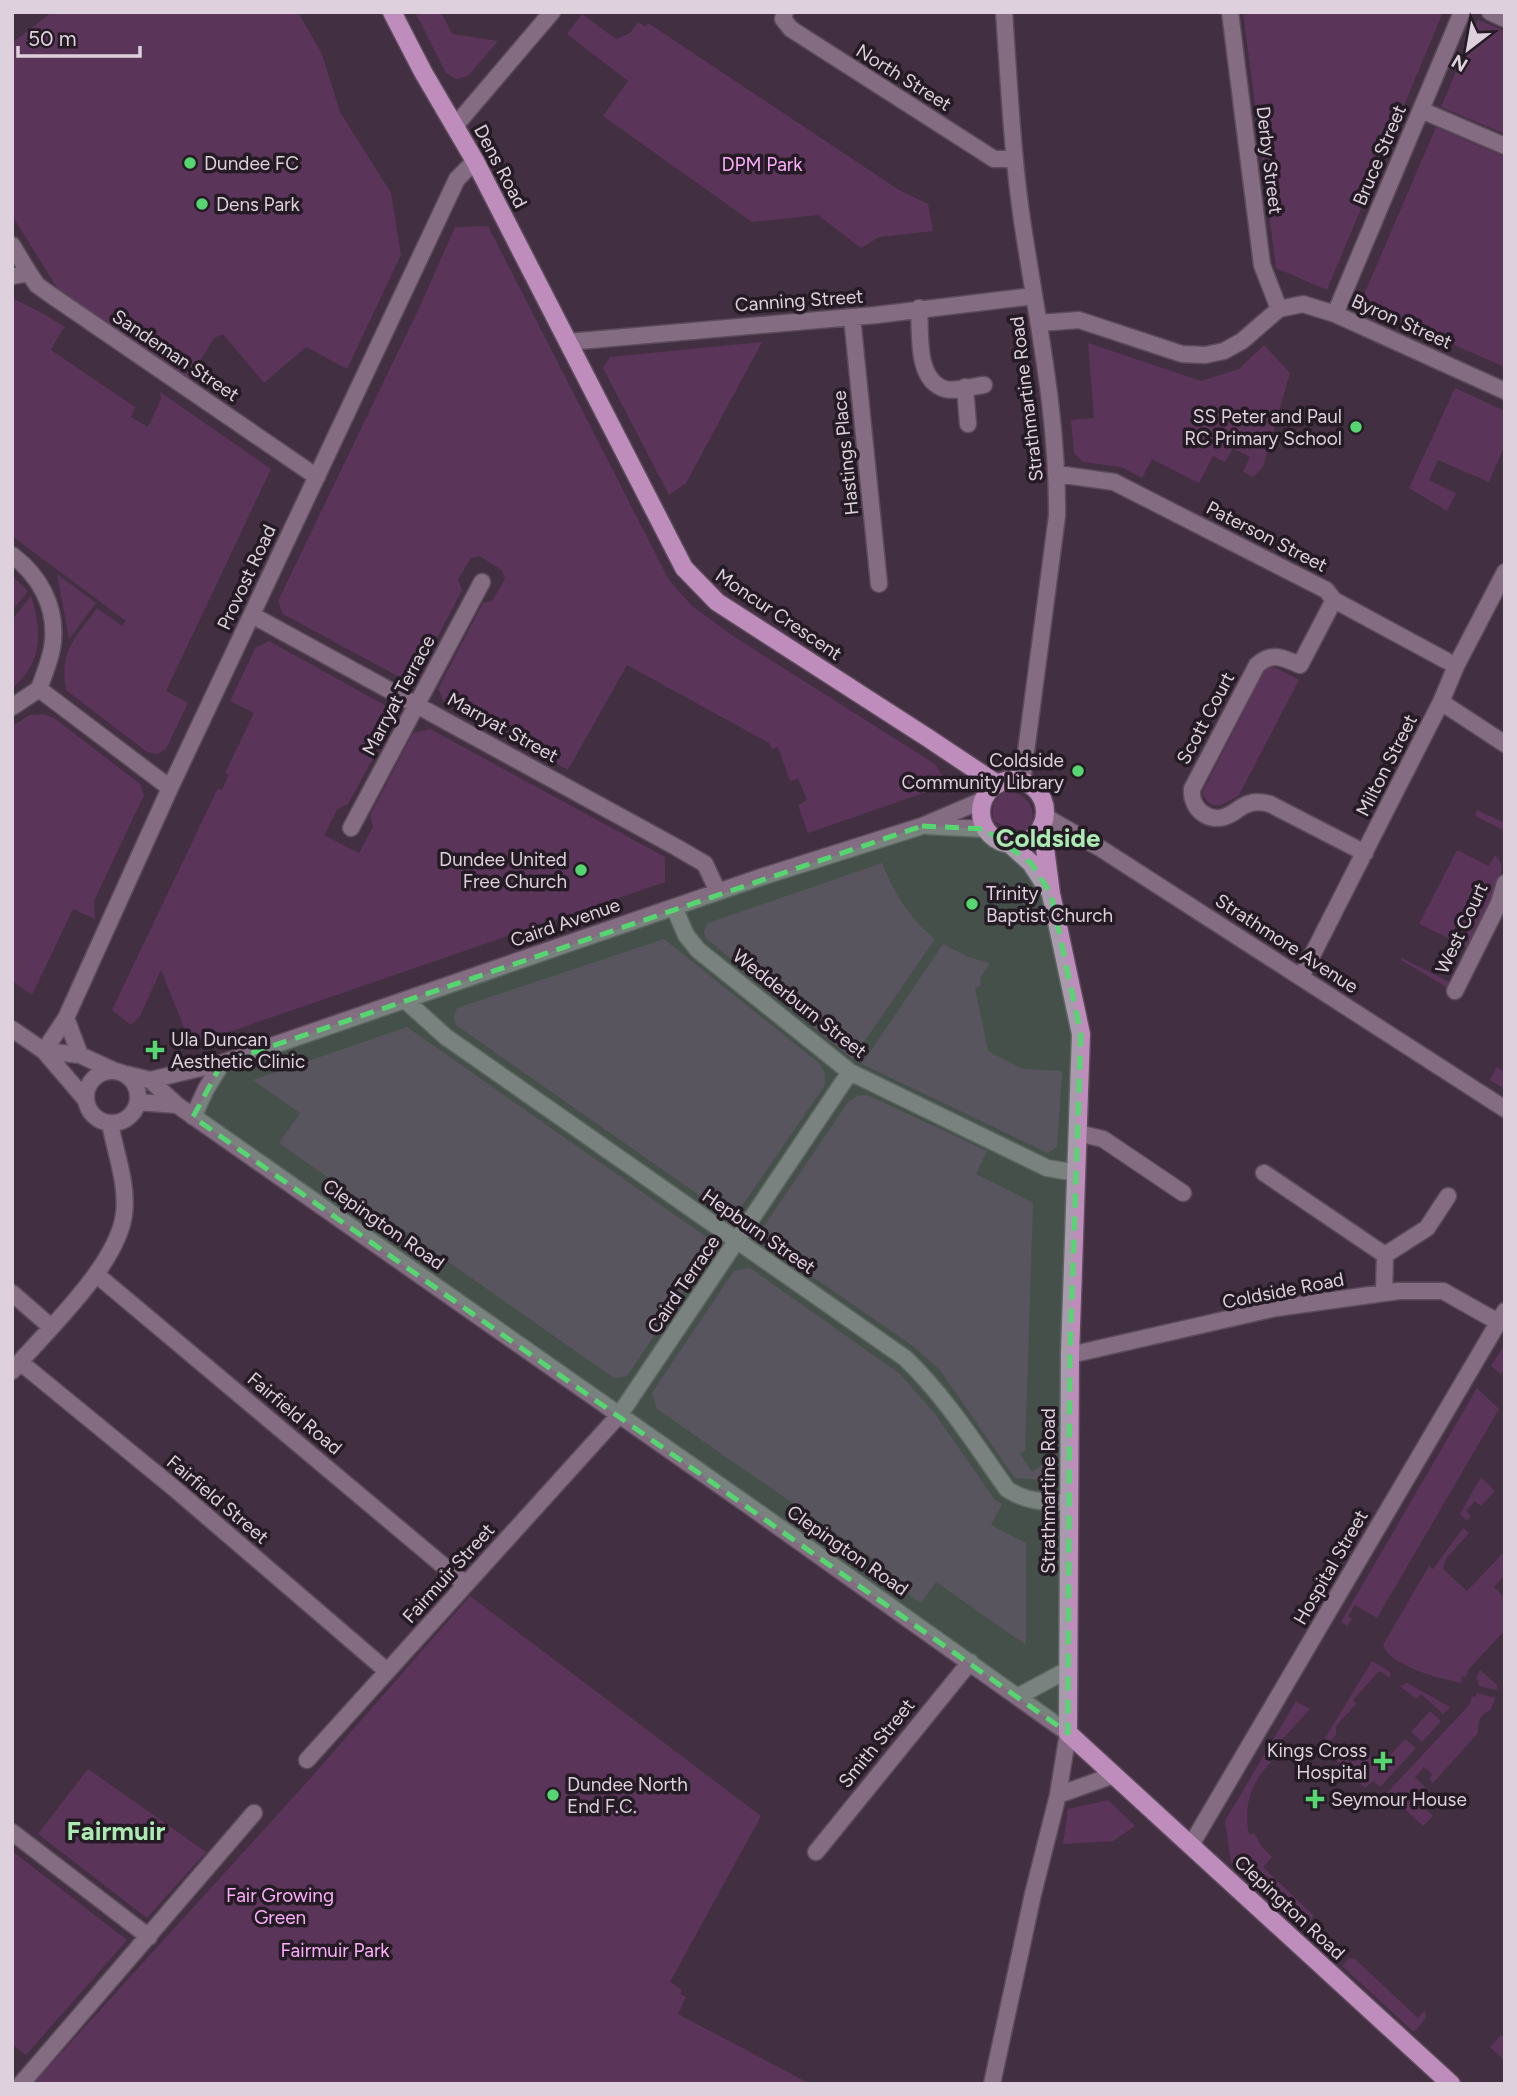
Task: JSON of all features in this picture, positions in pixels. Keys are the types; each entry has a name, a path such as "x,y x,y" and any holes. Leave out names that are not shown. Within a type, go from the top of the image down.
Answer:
{"main road":[{"name":"Dens Road","path":"392,12 423,72 475,161 568,342"},
{"name":"Moncur Crescent","path":"568,342 684,568 693,579 717,602 997,784"},
{"path":"1005,781 1022,782 1032,787 1039,795 1044,805 1043,820 1029,840 1010,844 1000,842 985,829 981,810 983,800 997,784 1005,781"},
{"name":"Strathmartine Road","path":"1043,820 1051,894 1081,1034 1070,1355 1068,1733"},
{"name":"Strathmartine Road","path":"1010,844 1031,863 1051,894"},
{"name":"Clepington Road","path":"1068,1733 1451,2084"}],"street":[{"path":"455,126 552,12"},
{"name":"North Street","path":"785,12 783,19 791,29 864,77 994,159 1014,159"},
{"name":"Strathmartine Road","path":"1004,12 1014,159 1040,323 1058,474 1057,516 1022,782"},
{"name":"Derby Street","path":"1230,12 1262,265 1279,309"},
{"name":"Bruce Street","path":"1335,314 1462,12"},
{"path":"1490,12 1505,19"},
{"path":"1421,110 1505,146"},
{"name":"Provost Road","path":"44,1051 66,1018 170,788 457,179 475,161"},
{"name":"Sandeman Street","path":"12,245 37,285 317,477"},
{"path":"12,276 29,273"},
{"name":"Canning Street","path":"568,342 852,317 1034,296"},
{"name":"Byron Street","path":"1279,309 1303,304 1335,314 1505,391"},
{"path":"919,308 923,365 930,379 946,389 984,385"},
{"path":"1040,323 1079,320 1182,354 1205,355 1224,351 1242,341 1279,309"},
{"name":"Hastings Place","path":"852,317 879,584"},
{"path":"965,387 968,424"},
{"name":"Paterson Street","path":"1058,474 1114,482 1326,590 1334,600 1447,661"},
{"path":"12,555 39,581 53,613 54,643 39,689 12,707"},
{"name":"Milton Street","path":"1301,977 1505,572"},
{"name":"Marryat Terrace","path":"351,828 482,582"},
{"name":"Scott Court","path":"1334,600 1300,665 1280,656 1265,657 1257,665 1192,789 1191,800 1199,811 1212,818 1227,817 1245,805 1258,801 1270,804 1365,853"},
{"name":"Marryat Street","path":"252,615 566,785 705,864 718,892"},
{"path":"39,689 170,788"},
{"path":"1441,702 1505,744"},
{"name":"Caird Avenue","path":"150,1080 222,1063 718,892 922,826 983,800"},
{"name":"Strathmore Avenue","path":"1043,820 1100,848 1505,1109"},
{"name":"Caird Avenue","path":"922,826 985,829"},
{"name":"West Court","path":"1455,991 1499,903 1505,883"},
{"name":"Wedderburn Street","path":"674,907 686,935 698,950 850,1072 1047,1168 1077,1173"},
{"name":"Hepburn Street","path":"405,1000 446,1037 905,1358 951,1410 1007,1489 1019,1497 1037,1502 1068,1503"},
{"path":"66,1018 80,1055"},
{"name":"Clepington Road","path":"12,1029 44,1051 86,1100 93,1115 110,1123"},
{"name":"Clepington Road","path":"44,1051 80,1055 120,1072 150,1080 177,1105 620,1414 1068,1733"},
{"path":"193,1116 205,1089 222,1063"},
{"path":"16,1366 97,1275 114,1246 124,1214 123,1181 110,1123 122,1121 132,1113 138,1101 136,1086 120,1072 107,1071 93,1078 88,1084 86,1100"},
{"name":"Caird Terrace","path":"620,1414 850,1072"},
{"name":"Clepington Road","path":"138,1101 177,1105"},
{"path":"1078,1133 1103,1139 1183,1193"},
{"path":"1264,1173 1385,1255"},
{"path":"1385,1255 1427,1228 1448,1196"},
{"path":"1384,1293 1385,1255"},
{"name":"Fairfield Road","path":"97,1275 465,1584"},
{"name":"Coldside Road","path":"1070,1355 1276,1308 1384,1293 1443,1291 1501,1316"},
{"path":"12,1293 51,1327"},
{"name":"Hospital Street","path":"1191,1845 1501,1316"},
{"name":"Fairfield Street","path":"16,1366 175,1489 387,1671"},
{"name":"Fairmuir Street","path":"307,1760 620,1414"},
{"name":"Smith Street","path":"817,1852 970,1661"},
{"path":"1019,1696 1069,1669"},
{"name":"Strathmartine Road","path":"992,2084 1058,1795 1068,1733"},
{"path":"1058,1795 1114,1775"},
{"path":"21,2084 254,1814"},
{"path":"12,1832 149,1937"}],"highlighted area":[{"path":"922,826 985,829 1031,863 1051,894 1081,1034 1070,1355 1068,1733 193,1117 222,1063"}],"green space":[{"name":"Dens Park","path":"52,12 298,12 322,54 340,112 391,193 401,255 347,369 306,347 264,383 223,334 214,338 187,382 57,288 12,215 12,43"},
{"path":"415,12 441,12 452,34 498,41 468,76 456,79 446,73"},
{"path":"1243,12 1443,12 1327,290 1276,268"},
{"name":"DPM Park","path":"582,14 616,39 630,33 638,22 645,27 648,23 899,190 928,204 933,231 879,237 861,248 818,215 752,222 603,116 628,81 567,34"},
{"path":"1478,20 1505,31 1505,134 1441,107"},
{"path":"1436,127 1505,157 1505,367 1360,304"},
{"path":"488,226 669,580 692,606 733,636 935,764 943,777 935,789 808,833 798,805 807,800 798,778 790,781 778,747 772,749 769,743 627,665 568,770 444,702 438,689 483,603 492,601 505,579 502,570 479,556 471,558 458,580 462,590 418,674 403,679 283,614 278,601 421,304 455,227"},
{"path":"12,298 66,328 62,330 51,350 135,407 131,417 148,427 161,399 160,392 271,469 166,691 188,703 166,749 158,754 147,752 66,690 64,676 67,655 97,608 122,626 126,621 12,536"},
{"path":"762,342 686,483 669,495 603,368 610,357"},
{"path":"1088,343 1201,381 1239,369 1264,345 1290,373 1263,467 1253,477 1243,472 1250,457 1233,448 1225,462 1213,456 1199,483 1152,459 1142,478 1121,467 1083,462 1074,453 1071,420 1094,418"},
{"path":"1455,388 1505,411 1505,445 1489,482 1438,460 1429,480 1456,493 1447,511 1409,488"},
{"path":"57,574 96,603 69,639"},
{"path":"12,576 28,591 12,611"},
{"path":"31,596 38,634 35,657 22,679 12,688 12,620"},
{"path":"269,641 388,707 393,722 348,804 337,810 324,835 359,853 373,827 370,815 413,733 430,729 665,857 665,882 191,1045 161,970 140,1016 131,1025 112,1010 218,788 222,790 229,775 225,773 254,713 230,701 256,647"},
{"path":"1274,667 1299,680 1239,795 1214,805 1202,793 1265,670"},
{"path":"43,714 54,718 140,784 144,795 94,901 95,919 73,909 32,995 12,981 12,726 30,715"},
{"path":"1009,790 1027,800 1033,812 1033,818 1025,830 1009,829 994,821 995,802"},
{"path":"1477,810 1505,823 1505,831 1475,816"},
{"path":"1457,850 1489,866 1495,855 1502,867 1493,899 1468,948 1419,924"},
{"path":"882,863 903,904 935,939 852,1059 706,938 704,931 708,923"},
{"path":"664,939 819,1063 825,1074 825,1085 737,1213 726,1214 456,1025 454,1017 457,1008"},
{"path":"943,944 968,957 990,963 980,978 981,986 975,988 988,1051 1023,1069 1062,1071 1057,1147 1048,1153 862,1064"},
{"path":"1402,958 1451,983 1448,988 1401,960"},
{"path":"407,1027 709,1239 709,1254 627,1376 614,1378 279,1143 300,1113 253,1080"},
{"path":"1497,1067 1505,1072 1505,1089 1490,1080"},
{"path":"867,1095 987,1151 976,1174 1033,1203 1025,1450 1020,1454 1032,1472 1051,1459 1050,1477 1044,1480 1015,1478 940,1370 913,1346 767,1245 761,1231 848,1102 857,1096"},
{"path":"750,1268 900,1374 935,1414 995,1500 1002,1504 991,1525 1026,1543 1026,1645 936,1582 921,1603 887,1579 879,1563 657,1409 652,1393 734,1271"},
{"path":"1505,1344 1505,1369 1501,1374 1491,1366"},
{"path":"1477,1388 1499,1409 1377,1618 1355,1605 1348,1616 1352,1619 1347,1626 1341,1622"},
{"path":"1481,1477 1495,1491 1481,1506 1475,1501 1466,1511 1471,1516 1467,1521 1460,1514"},
{"path":"1463,1528 1469,1533 1446,1559 1443,1569 1467,1591 1505,1551 1505,1575 1494,1587 1505,1598 1505,1630 1468,1670 1466,1677 1462,1676 1461,1683 1429,1675 1405,1665 1395,1660 1383,1645 1429,1566 1433,1569"},
{"path":"470,1596 761,1816 670,1982 682,1990 680,1994 686,1997 678,2014 810,2084 33,2084 307,1782"},
{"path":"1372,1661 1390,1672 1390,1678 1379,1671 1353,1700 1356,1704 1336,1726 1336,1735 1324,1748 1322,1743"},
{"path":"1480,1670 1497,1685 1497,1690 1478,1686 1479,1680 1476,1679"},
{"path":"1407,1683 1450,1707 1443,1714 1421,1694 1416,1699 1400,1686"},
{"path":"1477,1693 1495,1698 1491,1710 1480,1719 1478,1733 1433,1783 1429,1779 1432,1774 1424,1767 1415,1777 1427,1789 1417,1801 1433,1816 1423,1826 1387,1793 1470,1704 1472,1696 1476,1697"},
{"path":"1296,1701 1310,1709 1266,1757 1271,1762 1258,1778 1250,1795 1247,1823 1249,1834 1255,1834 1261,1846 1272,1857 1263,1867 1314,1916 1307,1925 1332,1949 1326,1951 1231,1862 1225,1821"},
{"path":"1430,1711 1441,1721 1422,1742 1411,1732"},
{"path":"1405,1739 1416,1748 1380,1787 1373,1781 1365,1788 1335,1759 1341,1754 1350,1763 1363,1749 1381,1765"},
{"path":"88,1769 206,1852 147,1918 38,1834"},
{"path":"1108,1800 1135,1826 1113,1841 1063,1844 1068,1809"},
{"path":"12,1851 127,1940 26,2055 12,2044"},
{"path":"1349,1958 1355,1959 1418,2018 1425,2010 1426,2018 1414,2032 1342,1966"},
{"path":"1505,2035 1505,2061 1490,2047 1500,2036"}],"place":[{"name":"Dundee FC","path":"190,163"},
{"name":"Dens Park","path":"202,204"},
{"name":"SS Peter and Paul RC Primary School","path":"1356,427"},
{"name":"Coldside Community Library","path":"1078,771"},
{"name":"Dundee United Free Church","path":"581,870"},
{"name":"Trinity Baptist Church","path":"972,904"},
{"name":"Ula Duncan Aesthetic Clinic","path":"155,1050"},
{"name":"Kings Cross Hospital","path":"1383,1761"},
{"name":"Dundee North End F.C.","path":"553,1795"},
{"name":"Seymour House","path":"1315,1799"}],"district":[{"name":"Coldside","path":"1048,838"},
{"name":"Fairmuir","path":"116,1831"}],"park label":[{"name":"Fair Growing Green","path":"280,1906"},
{"name":"Fairmuir Park","path":"335,1950"}]}
